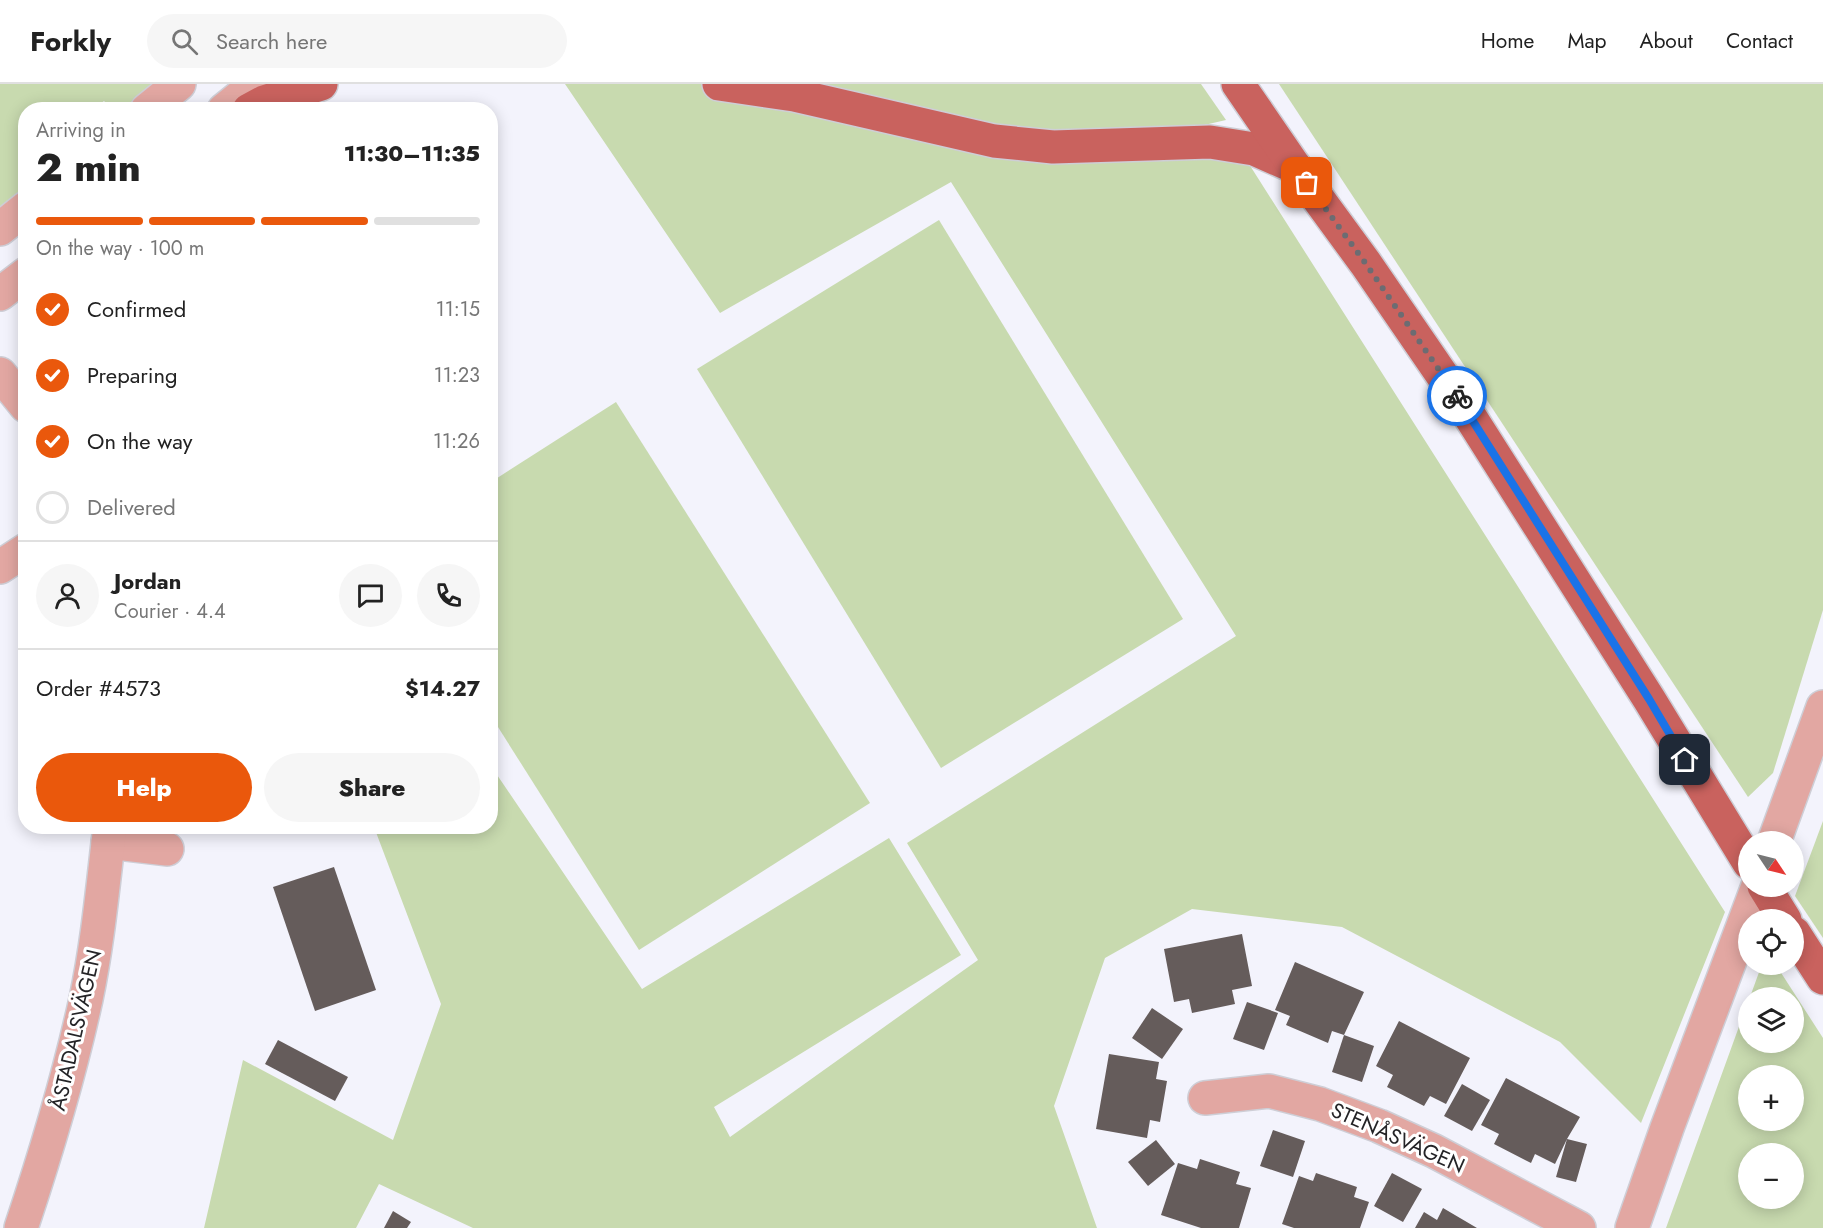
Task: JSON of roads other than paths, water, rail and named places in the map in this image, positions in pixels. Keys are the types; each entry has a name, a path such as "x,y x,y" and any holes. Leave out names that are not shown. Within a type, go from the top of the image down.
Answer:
{"main road":[{"path":"264,102 321,84"},
{"path":"719,84 794,95 994,141 1053,147 1210,142 1254,149 1295,166"},
{"path":"1238,84 1464,407 1649,699 1738,845"},
{"path":"1804,949 1823,978"}],"street":[{"path":"157,102 179,84"},
{"path":"234,102 256,84"},
{"path":"0,229 18,214"},
{"path":"0,294 18,280"},
{"path":"0,374 18,396"},
{"path":"0,567 18,555"},
{"path":"1778,831 1823,707"},
{"path":"109,835 167,849"},
{"name":"ÅSTADALSVÄGEN","path":"21,1228 50,1140 86,998 100,913 109,835"},
{"path":"1632,1228 1754,897"},
{"name":"STENÅSVÄGEN","path":"1205,1098 1269,1091 1320,1104 1379,1126 1434,1151 1579,1228"}]}
